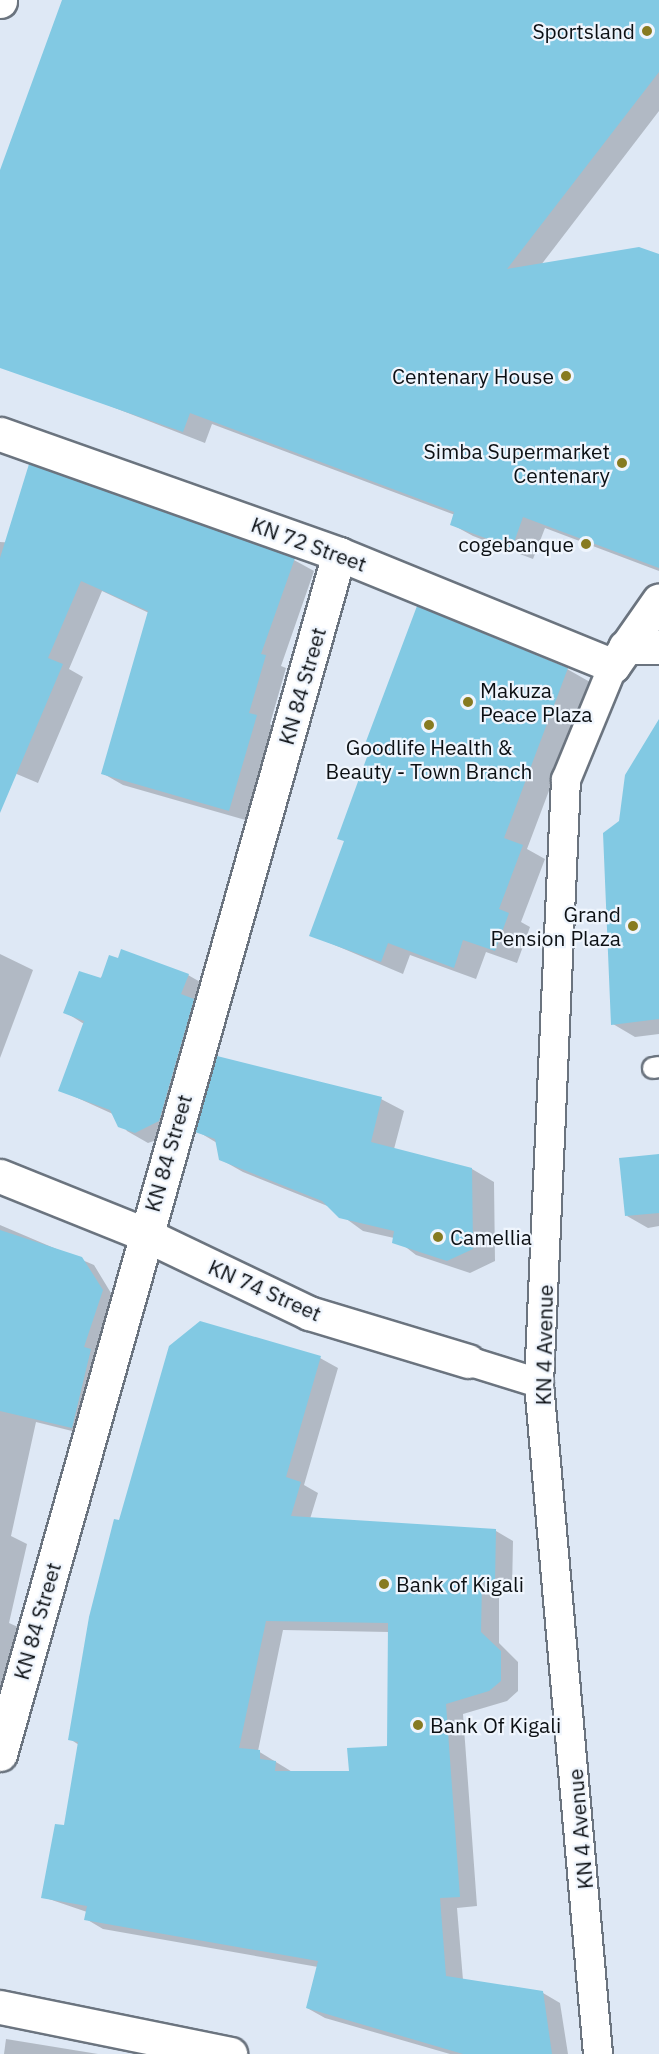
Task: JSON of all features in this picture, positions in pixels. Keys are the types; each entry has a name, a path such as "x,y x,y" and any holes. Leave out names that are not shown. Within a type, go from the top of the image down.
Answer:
{"street":[{"name":"KN 72 Street","path":"0,434 339,554 619,657"},
{"name":"KN 84 Street","path":"0,1754 144,1234 339,554"},
{"name":"KN 4 Avenue","path":"598,2054 539,1383 566,780 619,657 659,600"},
{"path":"619,657 659,647"},
{"name":"KN 74 Street","path":"0,1176 144,1234 309,1313 539,1383"},
{"path":"0,2007 230,2054"}],"building":[{"path":"62,0 659,0 659,72 507,269 639,247 659,254 659,568 523,517 512,548 450,525 454,512 190,413 183,432 0,368 0,170"},
{"path":"29,464 295,558 261,654 266,655 249,713 257,715 229,811 101,774 148,611 81,581 48,658 63,664 0,813 0,558"},
{"path":"417,606 568,668 504,838 523,845 499,909 509,913 495,951 463,940 454,968 388,943 381,962 309,936 344,841 337,839 371,746 365,744"},
{"name":"Grand Pension Plaza","path":"659,719 659,1019 611,1025 603,833 619,821 625,775"},
{"path":"121,949 189,974 181,994 194,999 159,1121 135,1133 118,1127 110,1110 58,1091 84,1021 63,1013 79,971 101,978 109,955 118,958"},
{"path":"217,1056 382,1097 371,1142 472,1168 473,1249 447,1261 392,1243 394,1231 339,1218 322,1201 219,1160 215,1139 195,1132"},
{"path":"659,1154 659,1213 625,1216 619,1158"},
{"path":"0,1230 82,1257 103,1290 84,1347 91,1349 72,1428 0,1411"},
{"path":"200,1321 321,1356 286,1477 301,1482 291,1516 496,1529 495,1582 482,1582 481,1632 501,1651 501,1681 489,1691 446,1704 460,1897 440,1898 446,1976 543,1991 552,2054 463,2054 306,2008 318,1961 84,1920 87,1906 41,1898 55,1824 64,1825 78,1742 68,1740 89,1617 114,1519 119,1520 169,1346","holes":["266,1621 388,1623 387,1746 347,1748 349,1771 275,1771 276,1761 260,1759 260,1750 239,1748"]}],"place":[{"name":"Sportsland","path":"647,31"},
{"name":"Centenary House","path":"566,376"},
{"name":"Simba Supermarket Centenary","path":"622,463"},
{"name":"cogebanque","path":"586,544"},
{"name":"Makuza Peace Plaza","path":"468,702"},
{"name":"Goodlife Health & Beauty - Town Branch","path":"429,725"},
{"name":"Grand Pension Plaza","path":"633,926"},
{"name":"Camellia","path":"438,1237"},
{"name":"Bank of Kigali","path":"384,1584"},
{"name":"Bank Of Kigali","path":"418,1725"}]}
